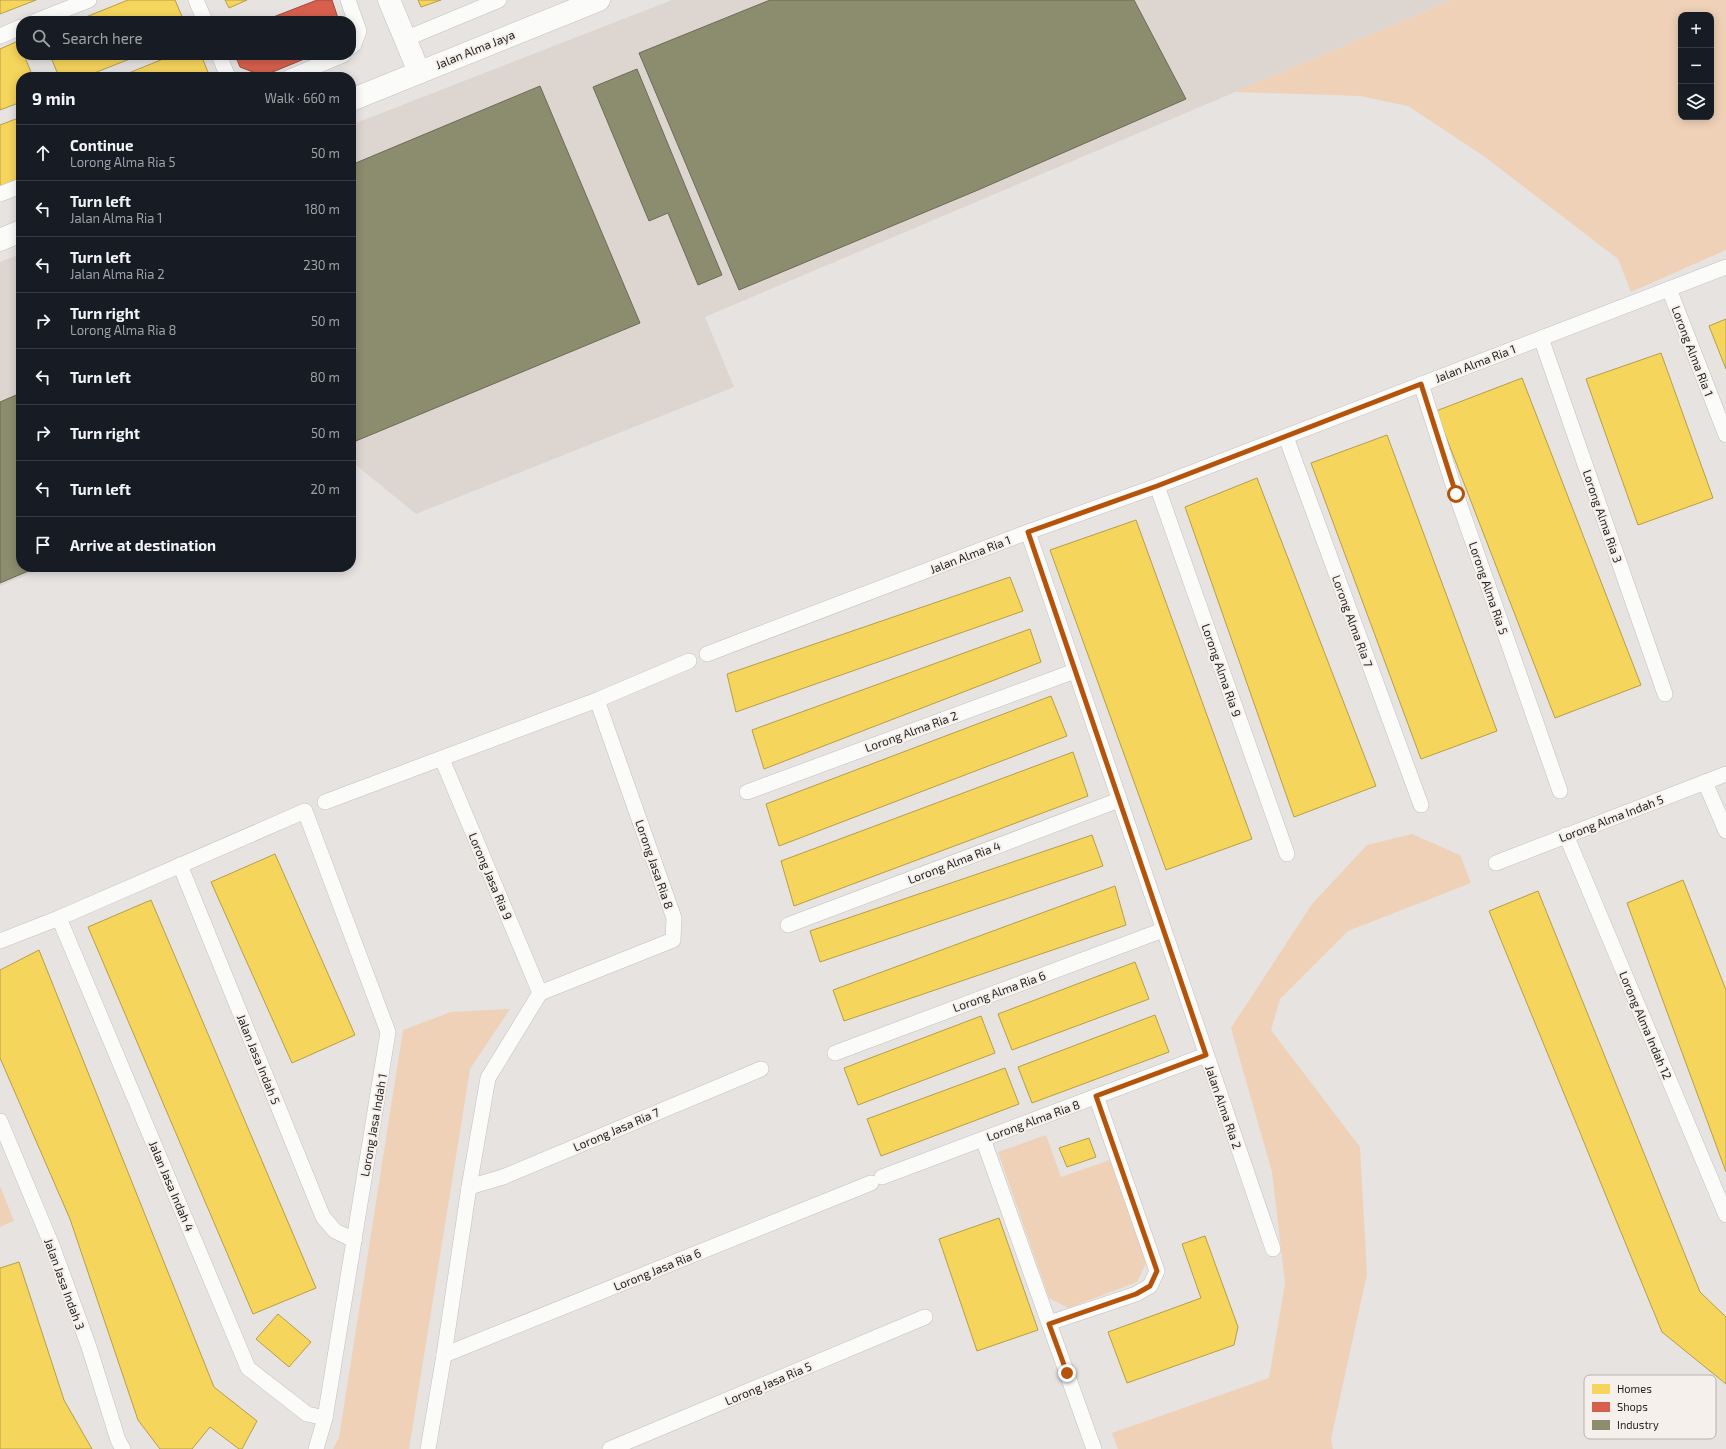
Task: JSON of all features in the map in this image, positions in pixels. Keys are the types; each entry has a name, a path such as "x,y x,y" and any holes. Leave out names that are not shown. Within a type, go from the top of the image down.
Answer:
{"street":[{"path":"49,16 89,0"},
{"path":"196,0 203,16"},
{"path":"348,0 354,16"},
{"path":"389,0 419,72"},
{"path":"405,39 499,0"},
{"name":"Jalan Alma Jaya","path":"356,98 599,0"},
{"path":"356,23 359,31 356,39"},
{"path":"0,36 16,29"},
{"path":"221,60 226,72"},
{"path":"302,72 331,60"},
{"path":"0,194 16,188"},
{"path":"0,240 16,233"},
{"name":"Jalan Alma Ria 1","path":"707,654 1028,532 1157,486 1726,267"},
{"name":"Lorong Alma Ria 1","path":"1669,289 1726,435"},
{"name":"Lorong Alma Ria 3","path":"1541,338 1665,694"},
{"name":"Lorong Alma Ria 5","path":"1421,384 1458,501 1560,791"},
{"name":"Lorong Alma Ria 7","path":"1286,437 1421,805"},
{"name":"Lorong Alma Ria 9","path":"1157,486 1287,854"},
{"name":"Jalan Alma Ria 2","path":"1028,532 1272,1250"},
{"path":"325,802 598,700 689,661"},
{"name":"Lorong Alma Ria 2","path":"747,792 1075,671"},
{"name":"Lorong Jasa Ria 8","path":"540,993 673,940 674,918 598,700"},
{"name":"Lorong Jasa Ria 9","path":"442,759 540,993"},
{"name":"Lorong Alma Indah 5","path":"1496,863 1726,774"},
{"path":"1705,782 1726,831"},
{"name":"Lorong Alma Ria 4","path":"788,925 1119,800"},
{"name":"Lorong Jasa Indah 1","path":"180,865 305,811 388,1032 325,1418 316,1449"},
{"name":"Lorong Alma Indah 12","path":"1566,835 1726,1214"},
{"path":"0,941 59,918 180,865"},
{"name":"Jalan Jasa Indah 5","path":"180,865 323,1217 335,1231 354,1240"},
{"name":"Jalan Jasa Indah 4","path":"59,918 248,1368 307,1414 325,1418"},
{"name":"Lorong Alma Ria 6","path":"835,1053 1164,930"},
{"path":"428,1449 444,1356 469,1187 488,1078 540,993"},
{"name":"Lorong Alma Ria 8","path":"876,1180 983,1138 1206,1055"},
{"name":"Lorong Jasa Ria 7","path":"469,1187 502,1177 761,1069"},
{"path":"1049,1324 1136,1294 1150,1286 1157,1271 1096,1096"},
{"name":"Jalan Jasa Indah 3","path":"0,1121 53,1248 89,1347 118,1440 123,1449"},
{"path":"983,1138 1094,1449"},
{"name":"Lorong Jasa Ria 6","path":"444,1356 876,1180"},
{"name":"Lorong Jasa Ria 5","path":"610,1449 925,1317"}],"shaded area":[{"path":"672,0 1452,0 705,317 734,387 416,514 356,465 356,123"},
{"path":"1452,0 1726,0 1726,250 1631,292 1618,259 1485,157 1408,106 1360,96 1235,92"},
{"path":"16,256 16,572 35,572 0,586 0,262"},
{"path":"1412,834 1460,855 1471,883 1348,931 1280,999 1271,1030 1360,1147 1367,1274 1331,1439 1333,1449 1118,1449 1112,1433 1269,1378 1285,1283 1272,1172 1231,1028 1312,904 1367,845"},
{"path":"510,1009 470,1069 409,1449 333,1449 339,1438 403,1030 451,1012"},
{"path":"1046,1135 1061,1177 1110,1160 1146,1263 1137,1282 1068,1308 1049,1298 998,1152"},
{"path":"0,1186 14,1221 0,1227"}],"building: Homes":[{"path":"0,0 36,0 0,14"},
{"path":"128,0 175,0 182,16 88,16"},
{"path":"225,0 247,0 229,8"},
{"path":"418,0 441,0 421,7"},
{"path":"16,42 16,60 26,60 31,72 16,72 16,104 0,110 0,49"},
{"path":"52,60 127,60 97,72 57,72"},
{"path":"161,60 203,60 208,72 131,72"},
{"path":"16,119 16,180 0,187 0,125"},
{"path":"1726,319 1726,369 1709,326"},
{"path":"1661,353 1713,498 1638,525 1586,379"},
{"path":"1522,378 1641,685 1555,718 1436,411"},
{"path":"1387,435 1497,731 1421,759 1311,463"},
{"path":"1257,478 1376,786 1294,817 1185,507"},
{"path":"1136,520 1252,839 1166,870 1050,550"},
{"path":"1010,577 1023,611 736,712 727,674"},
{"path":"1030,629 1041,662 764,769 752,730"},
{"path":"1051,696 1067,736 779,846 766,804"},
{"path":"1073,752 1088,796 794,906 781,861"},
{"path":"1092,835 1103,866 820,962 810,931"},
{"path":"275,854 355,1035 292,1063 211,882"},
{"path":"1683,880 1726,990 1726,1172 1627,903"},
{"path":"1115,886 1126,925 844,1021 833,990"},
{"path":"1538,891 1700,1292 1726,1317 1726,1384 1662,1332 1489,911"},
{"path":"151,900 316,1288 253,1314 88,927"},
{"path":"39,950 214,1387 257,1421 242,1449 239,1449 210,1427 192,1449 160,1449 138,1420 70,1219 0,1058 0,970"},
{"path":"1135,962 1149,999 1012,1050 998,1014"},
{"path":"1155,1015 1169,1052 1032,1103 1018,1067"},
{"path":"981,1016 995,1053 858,1105 844,1068"},
{"path":"1005,1068 1019,1104 881,1156 867,1119"},
{"path":"1089,1138 1096,1157 1067,1167 1059,1148"},
{"path":"999,1218 1038,1330 977,1351 939,1239"},
{"path":"1205,1236 1238,1327 1234,1345 1127,1383 1108,1332 1201,1298 1182,1244"},
{"path":"19,1262 64,1400 92,1449 0,1449 0,1268"},
{"path":"278,1314 311,1342 289,1367 256,1339"}],"building: Shops":[{"path":"317,0 332,0 337,16 276,16"},
{"path":"237,60 302,60 273,72 253,72 240,67"}],"building: Industry":[{"path":"770,0 1134,0 1186,99 978,190 739,290 639,53"},
{"path":"637,69 722,275 698,285 668,213 649,221 593,87"},
{"path":"540,86 640,323 356,441 356,163"},
{"path":"16,395 16,572 26,572 0,583 0,402"}],"route":[{"path":"1067,1373 1049,1324 1136,1294 1150,1286 1157,1271 1096,1096 1206,1055 1028,532 1157,486 1421,384 1456,494"}]}
